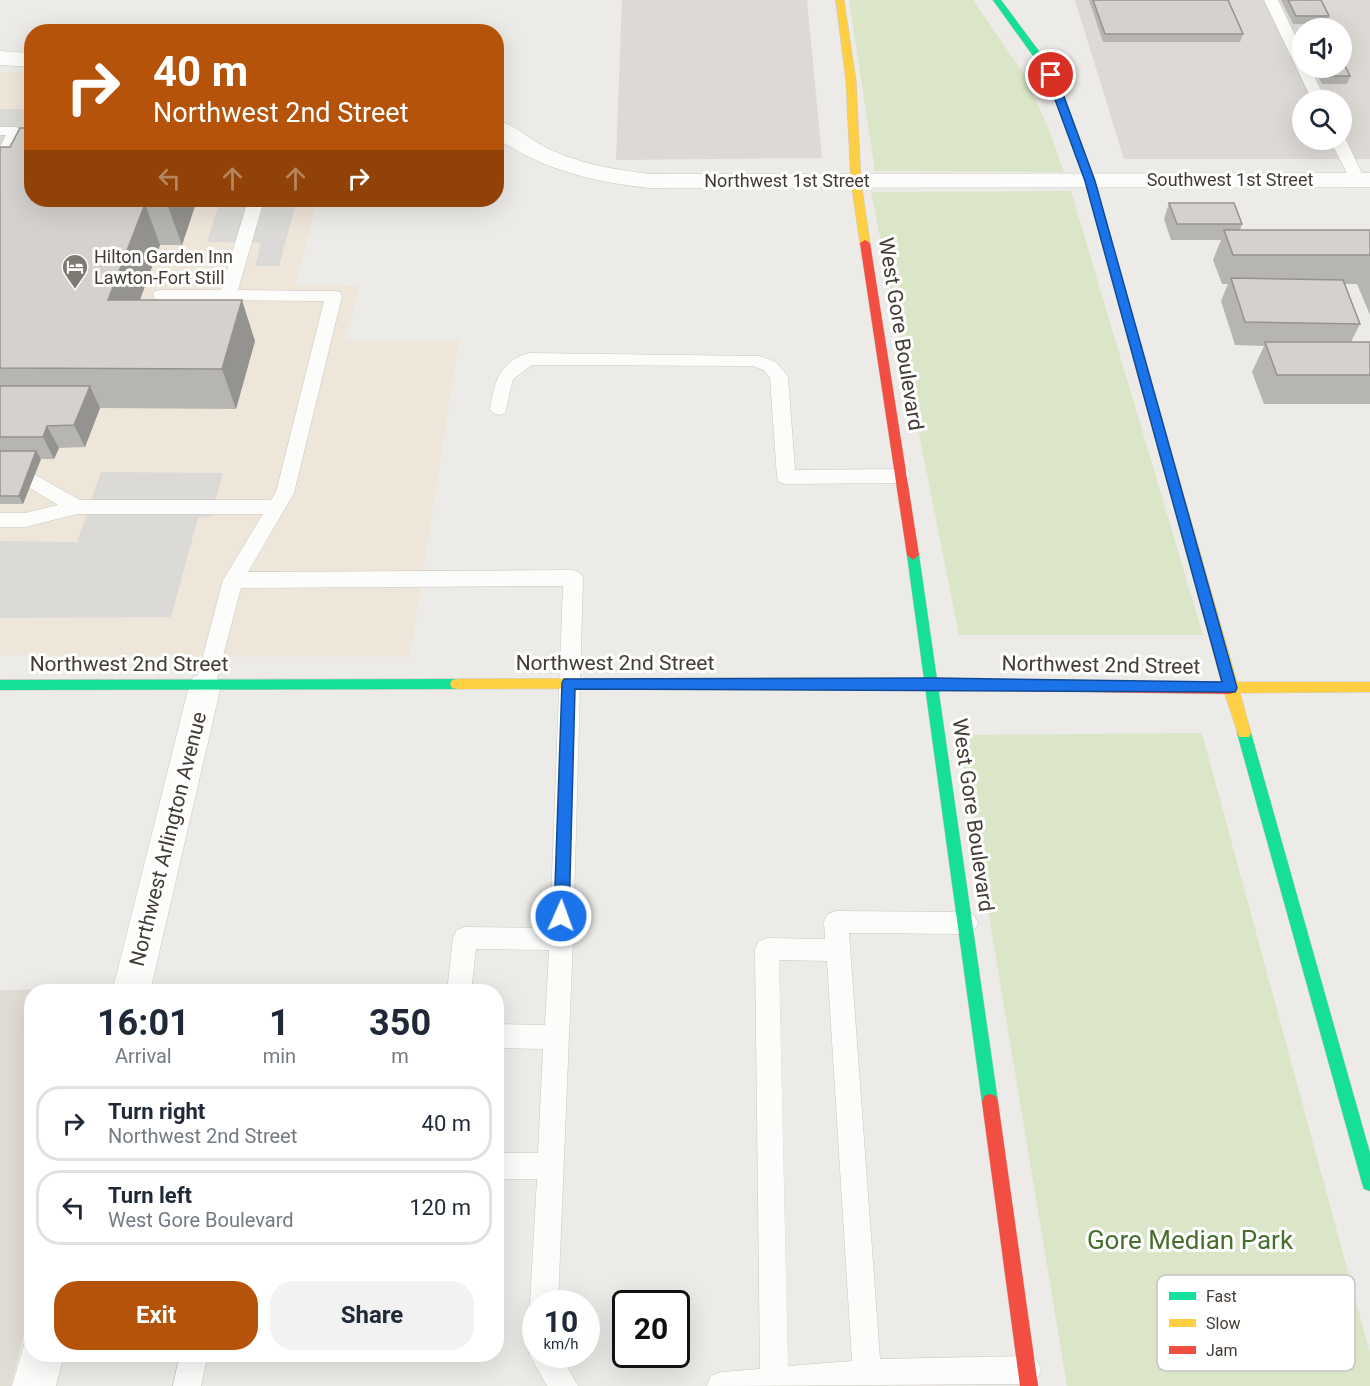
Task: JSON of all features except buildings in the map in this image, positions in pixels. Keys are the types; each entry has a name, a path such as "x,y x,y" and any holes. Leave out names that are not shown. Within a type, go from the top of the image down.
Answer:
{"main road":[{"name":"West Gore Boulevard","path":"840,0 851,81 856,182 933,683 1028,1378"},
{"path":"997,0 1051,75 1090,181 1370,1184"},
{"name":"Northwest 2nd Street","path":"0,685 933,683 1230,688 1370,687"}],"street":[{"path":"0,58 24,60"},
{"name":"Northwest 1st Street","path":"504,132 562,166 600,176 649,181 1090,181"},
{"name":"Southwest 1st Street","path":"1090,181 1363,180"},
{"name":"Northwest Arlington Avenue","path":"132,984 205,686"},
{"path":"34,1386 40,1362"}],"lane":[{"path":"1271,0 1292,43"},
{"path":"0,131 16,131 0,162"},
{"path":"1344,150 1363,180"},
{"path":"228,295 254,207"},
{"path":"161,295 334,296 285,493 233,580 205,686"},
{"path":"500,409 503,380 511,367 529,359 753,360 770,366 779,377 786,477 901,476"},
{"path":"32,480 77,507"},
{"path":"0,520 25,520 77,507 276,507"},
{"path":"233,580 573,578 561,939 545,1290"},
{"path":"867,1374 836,922 966,923"},
{"path":"460,984 465,938 561,939"},
{"path":"774,1382 767,949 838,950"},
{"path":"504,1036 556,1037"},
{"path":"504,1166 550,1166"},
{"path":"187,1386 192,1362"},
{"path":"552,1368 564,1386"},
{"path":"721,1386 867,1374 1028,1378"}],"shaded area":[{"path":"622,0 807,0 822,158 616,160"},
{"path":"1075,0 1370,0 1370,159 1124,159"},
{"path":"0,72 24,73 24,207 316,207 295,285 359,286 345,340 459,340 410,657 0,655"},
{"path":"0,109 24,109 24,161 0,190"},
{"path":"218,207 295,207 279,266 255,266 261,243 207,242"},
{"path":"101,472 223,473 211,517 198,518 171,617 0,618 0,541 77,542"},
{"path":"0,990 24,990 24,1333 11,1386 0,1386"}],"green space":[{"path":"849,0 973,0 1023,73 1048,127 1064,172 875,171"},
{"path":"1071,191 1203,635 959,635 871,192"},
{"name":"Gore Median Park","path":"1202,733 1349,1275 1157,1275 1157,1371 1355,1371 1355,1298 1370,1353 1370,1386 1067,1386 959,735"}],"traffic: fast":[{"path":"997,0 1051,74 1090,181 1112,261"},
{"path":"913,555 990,1102"},
{"path":"0,685 457,684"},
{"path":"1244,733 1370,1183"}],"traffic: slow":[{"path":"840,0 851,81 856,182 865,243"},
{"path":"1112,261 1244,733"},
{"path":"457,684 806,683"},
{"path":"1230,688 1370,687"}],"traffic: jam":[{"path":"865,243 913,555"},
{"path":"806,683 1230,688"},
{"path":"990,1102 1029,1386"}],"place":[{"name":"Hilton Garden Inn Lawton-Fort Still","path":"75,290"}],"route":[{"path":"561,916 568,683 933,683 1230,688 1090,181 1051,75"}]}
